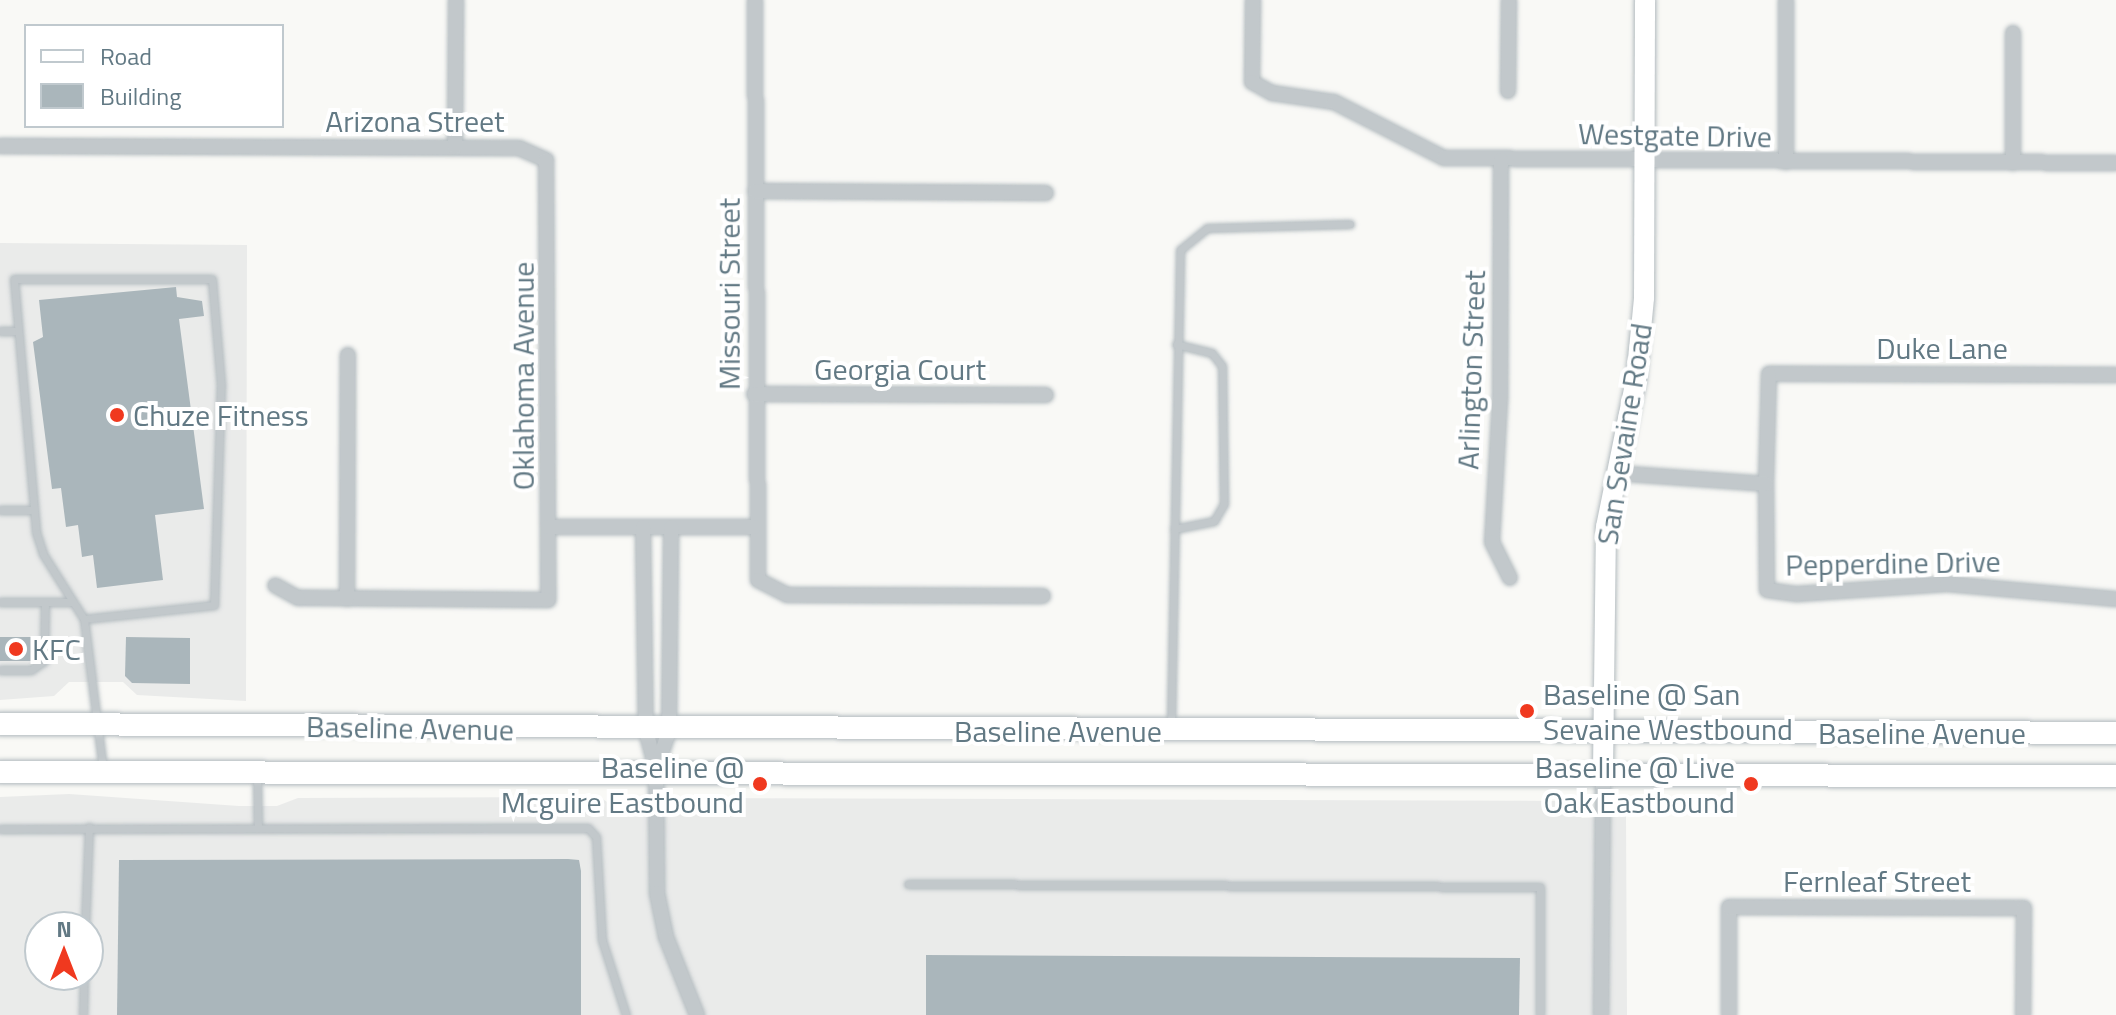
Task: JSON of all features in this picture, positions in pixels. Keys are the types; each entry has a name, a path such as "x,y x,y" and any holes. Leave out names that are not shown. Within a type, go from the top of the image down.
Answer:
{"main road":[{"name":"Baseline Avenue","path":"0,724 646,731 2116,733"},
{"name":"Baseline Avenue","path":"0,772 656,769 1603,771 2116,776"}],"street":[{"path":"455,147 456,0"},
{"name":"Missouri Street","path":"755,0 754,527 762,586 787,595 1043,596"},
{"name":"Westgate Drive","path":"1253,0 1252,82 1272,93 1334,102 1444,158 2116,163"},
{"path":"1508,91 1509,0"},
{"name":"San Sevaine Road","path":"1603,771 1603,589 1614,473 1636,380 1645,159 1645,0"},
{"path":"1786,0 1786,162"},
{"path":"2013,33 2013,163"},
{"name":"Arizona Street","path":"0,146 527,148 541,154"},
{"name":"Oklahoma Avenue","path":"347,599 548,600 549,175 541,154"},
{"name":"Arlington Street","path":"1501,160 1500,400 1492,542 1510,578"},
{"path":"755,191 1046,193"},
{"path":"275,585 298,598 347,599 348,355"},
{"name":"Duke Lane","path":"1766,484 1769,374 2116,375"},
{"name":"Georgia Court","path":"754,394 1046,395"},
{"path":"1614,473 1766,484"},
{"name":"Pepperdine Drive","path":"1766,484 1767,590 1972,584 2116,599"},
{"path":"548,527 754,527"},
{"path":"643,527 646,731 656,769 661,915 697,1015"},
{"path":"656,769 669,731 671,527"},
{"path":"1601,1015 1603,771"},
{"name":"Fernleaf Street","path":"1729,1015 1729,907 2024,908 2023,1015"}],"lane":[{"path":"1171,732 1180,250 1207,228 1350,224"},
{"path":"84,619 214,605 221,385 212,279 14,279 15,331 32,510 43,554 84,619 101,723 103,772"},
{"path":"0,331 15,331"},
{"path":"1174,529 1214,521 1224,504 1222,366 1212,353 1176,344"},
{"path":"0,510 32,510"},
{"path":"0,602 71,602"},
{"path":"0,670 31,670 44,661 45,602"},
{"path":"257,771 258,827"},
{"path":"86,911 89,827"},
{"path":"0,829 588,828 596,837 602,940 626,1015"},
{"path":"908,884 1540,887 1540,1015"},
{"path":"83,1015 84,991"}],"shaded area":[{"path":"0,243 247,245 246,701 137,695 123,682 69,682 54,696 0,700"},
{"path":"69,794 277,806 298,798 600,797 624,814 676,814 698,798 1564,801 1582,818 1626,816 1627,1015 0,1015 0,797"}],"building":[{"name":"Chuze Fitness","path":"176,287 177,297 202,301 204,316 179,319 204,509 155,515 163,580 97,588 93,555 82,557 78,525 66,527 61,488 52,489 33,342 43,337 39,300"},
{"name":"KFC","path":"0,637 31,637 31,661 0,661"},
{"path":"126,637 190,638 190,684 132,683 125,676"},
{"path":"119,860 579,860 581,871 581,1015 117,1015"},
{"path":"926,955 1520,958 1519,1015 926,1015"}],"place":[{"name":"Chuze Fitness","path":"117,415"},
{"name":"KFC","path":"16,649"},
{"name":"Baseline @ San Sevaine Westbound","path":"1527,711"},
{"name":"Baseline @ Mcguire Eastbound","path":"760,784"},
{"name":"Baseline @ Live Oak Eastbound","path":"1751,784"}]}
